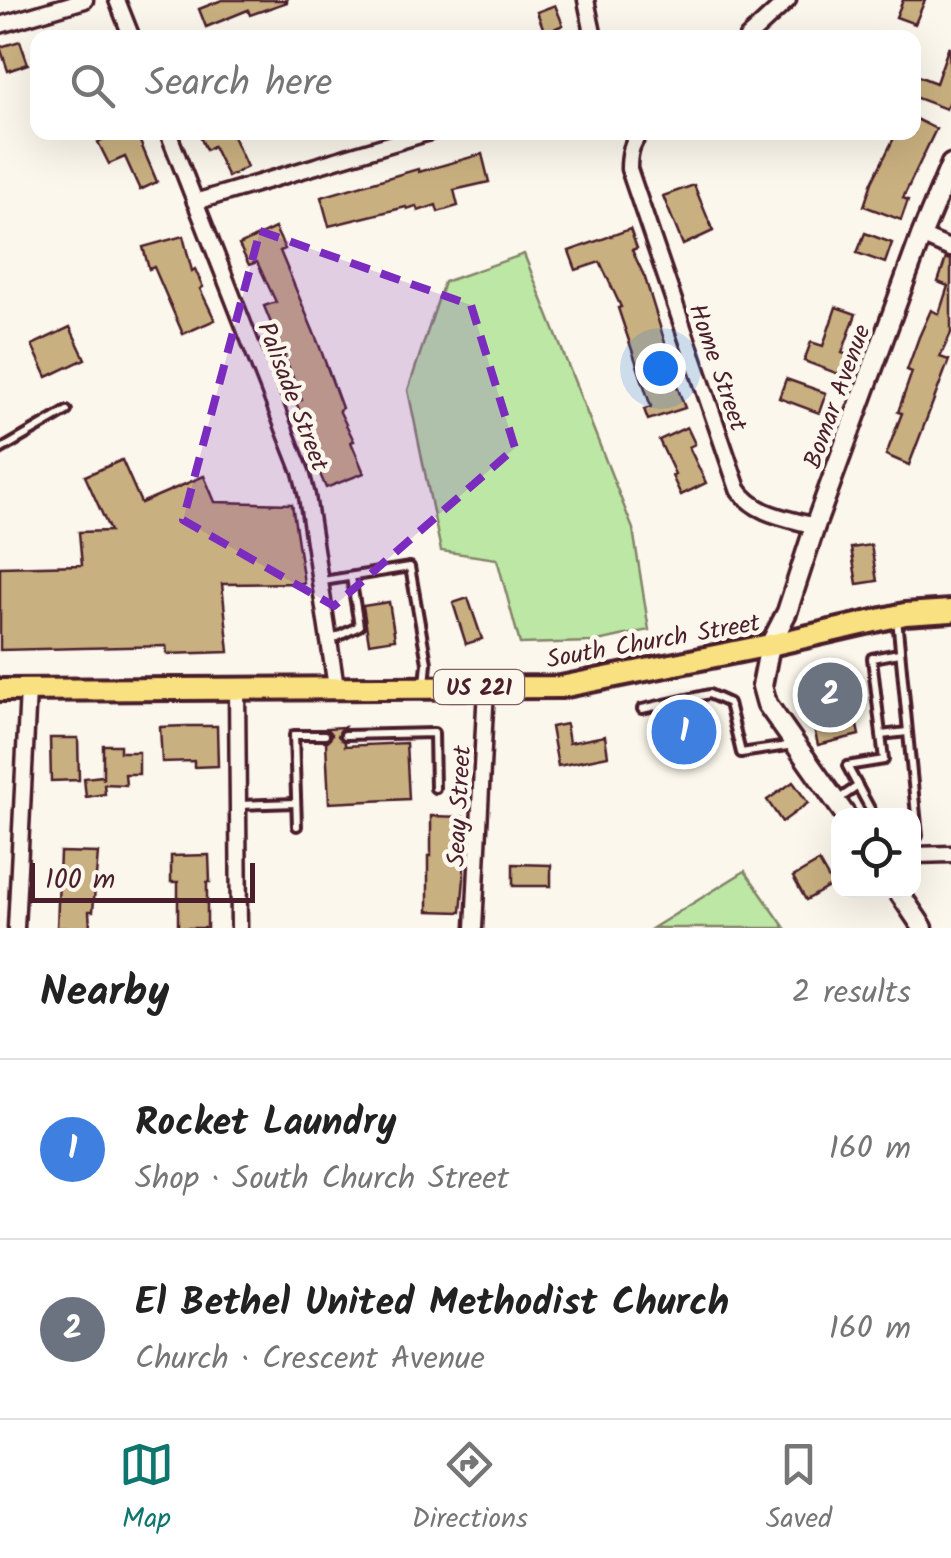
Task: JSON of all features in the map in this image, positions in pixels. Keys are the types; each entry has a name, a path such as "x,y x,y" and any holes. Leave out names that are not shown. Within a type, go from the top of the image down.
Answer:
{"main road":[{"name":"South Church Street","path":"0,690 561,687 897,616 951,611"}],"street":[{"path":"117,0 129,30"},
{"path":"586,0 592,30"},
{"path":"756,30 788,0"},
{"path":"0,25 80,1"},
{"name":"Palisade Street","path":"171,140 301,472 336,687"},
{"path":"195,202 403,140"},
{"name":"Home Street","path":"635,140 629,156 631,175 738,489 762,511 815,526"},
{"name":"Bomar Avenue","path":"840,808 767,704 762,686 770,645 786,612 920,236 951,164"},
{"path":"920,236 951,249"},
{"name":"Seay Street","path":"474,928 486,686"},
{"path":"238,689 239,928"},
{"path":"16,928 28,690"},
{"path":"921,855 951,854"},
{"path":"903,898 923,928"}],"lane":[{"path":"0,450 67,411"},
{"path":"320,582 410,567 427,663 425,687"},
{"path":"329,642 359,626 352,576"},
{"path":"897,616 915,808"},
{"path":"870,808 847,766 884,760 872,658 899,653"},
{"path":"642,709 709,694 729,703 742,753 795,745"},
{"path":"882,735 907,732"},
{"path":"344,735 434,733 436,788"},
{"path":"297,826 294,736 325,735"},
{"path":"842,808 858,786"},
{"path":"238,805 296,803"}],"highlighted area":[{"path":"260,231 471,305 515,448 334,606 183,520"}],"green space":[{"path":"524,254 633,529 649,630 593,642 520,644 497,559 441,551 408,390 444,282"},
{"path":"745,871 785,928 653,928"}],"building":[{"path":"222,0 287,2 250,15 248,10 206,27 199,9"},
{"path":"903,0 925,0 915,24 896,17"},
{"path":"555,5 563,25 544,30 537,12"},
{"path":"20,41 28,64 8,71 0,47"},
{"path":"949,46 951,95 946,109 921,100 921,77 936,83"},
{"path":"921,122 936,129 903,198 908,200 901,220 864,206 893,140 921,140"},
{"path":"139,140 157,182 140,190 125,157 109,164 98,142"},
{"path":"202,140 235,140 247,167 228,177 213,146 206,150"},
{"path":"482,154 489,182 454,190 458,206 438,212 436,205 418,211 416,206 406,207 329,226 321,197"},
{"path":"694,185 713,231 683,245 663,196"},
{"path":"275,228 285,249 280,251 319,345 364,473 326,488 318,469 322,467 296,402 302,400 264,306 276,302 257,262 249,265 239,245"},
{"path":"630,229 637,248 632,250 645,278 666,346 663,347 685,408 648,420 644,409 651,407 618,308 621,307 600,262 576,270 569,251"},
{"path":"865,233 892,243 885,263 857,253"},
{"path":"183,236 192,271 195,269 215,320 183,334 154,267 149,269 143,247"},
{"path":"946,258 951,260 951,333 940,357 949,360 909,465 886,455 902,413 898,412 912,372 907,370 919,337 931,310 939,314 948,286 938,282"},
{"path":"836,307 856,314 842,353 848,355 841,375 804,361 811,342 823,346"},
{"path":"70,327 85,359 47,377 32,345"},
{"path":"786,379 826,393 819,413 779,398"},
{"path":"687,427 695,444 689,447 706,483 681,495 659,440"},
{"path":"122,460 141,503 204,476 215,502 292,504 304,583 222,584 229,652 167,654 166,646 0,650 0,567 82,565 79,532 110,531 85,476"},
{"path":"871,545 877,581 857,584 851,548"},
{"path":"468,598 482,639 466,644 453,603"},
{"path":"389,602 395,639 369,643 363,606"},
{"path":"839,673 848,712 854,711 859,735 818,745 812,720 821,718 812,679"},
{"path":"707,713 714,745 662,756 655,724"},
{"path":"566,724 569,743 605,736 608,756 558,766 551,727"},
{"path":"217,726 218,766 194,767 194,761 162,762 160,727"},
{"path":"344,727 338,736 345,746 406,743 409,799 329,803 326,742 332,734 327,728"},
{"path":"50,738 78,738 79,780 51,781"},
{"path":"103,745 120,745 120,752 139,752 139,774 125,774 126,785 104,784 105,794 86,797 84,778 103,776"},
{"path":"793,782 808,803 782,822 767,800"},
{"path":"431,816 463,817 461,912 428,911"},
{"path":"60,852 98,853 90,928 57,928"},
{"path":"209,855 207,928 178,928 178,882 171,882 171,856"},
{"path":"819,862 831,886 806,900 793,877"},
{"path":"513,864 551,865 551,886 513,886"}],"place":[{"name":"El Bethel United Methodist Church","path":"830,695"},
{"name":"Rocket Laundry","path":"684,732"}]}
